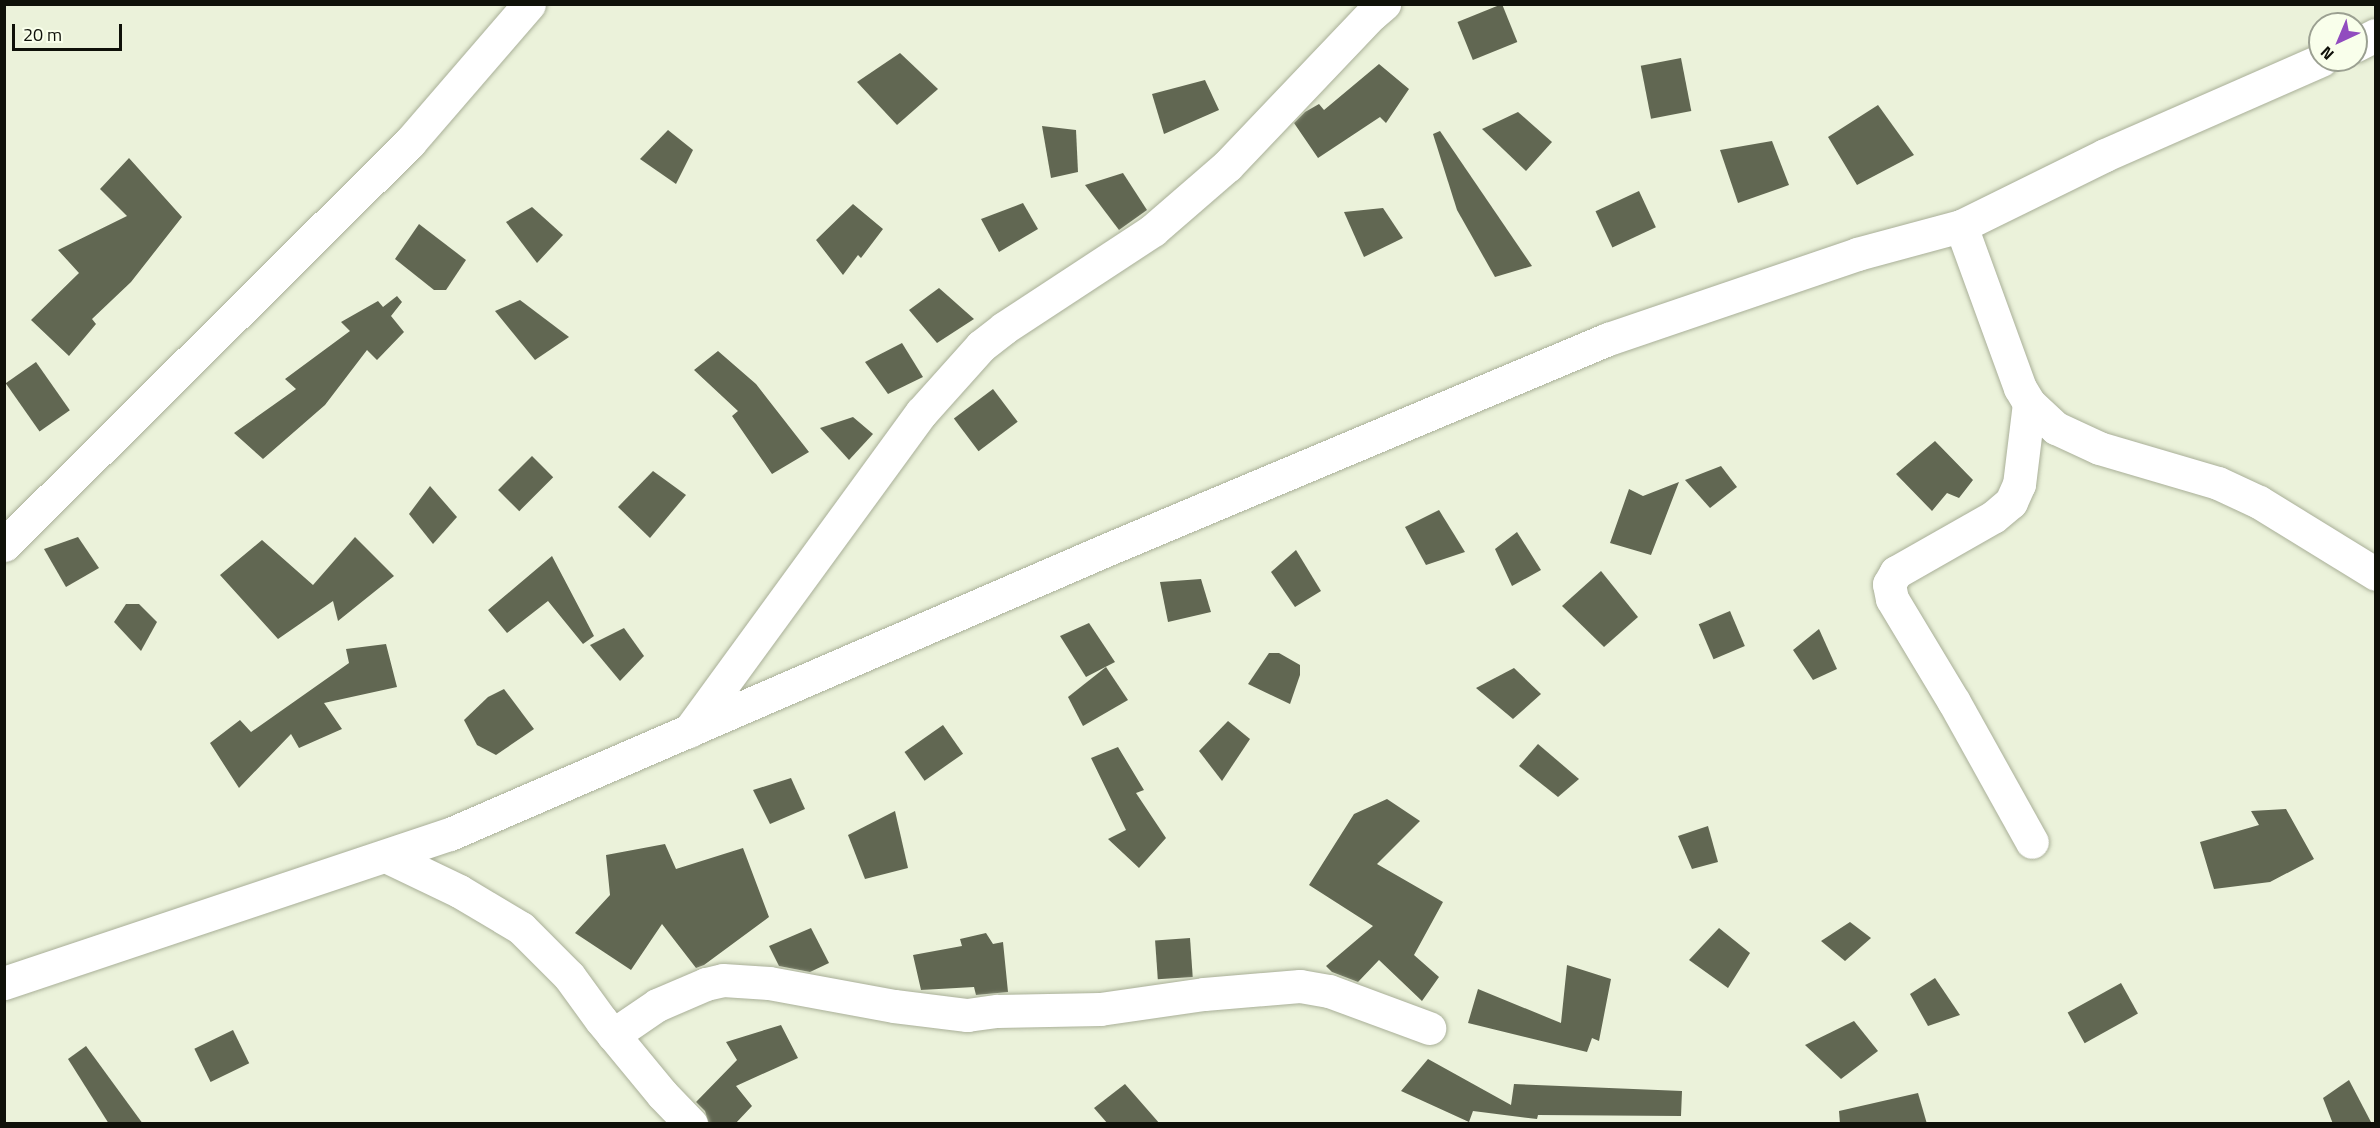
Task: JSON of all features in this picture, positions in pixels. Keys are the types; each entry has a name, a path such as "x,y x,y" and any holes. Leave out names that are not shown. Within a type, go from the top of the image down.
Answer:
{"street":[{"path":"4,545 410,142 529,4"},
{"path":"688,732 921,414 981,346 1004,328 1153,230 1227,166 1384,4"},
{"path":"4,983 461,829 1117,545 1608,339 1857,254 1961,226 2106,154 2308,66"},
{"path":"1961,226 2020,388 2029,403 2056,428 2099,448 2218,483 2259,502 2376,574"},
{"path":"2029,403 2019,484 2011,502 1993,517 1896,572 1889,584 1892,599 1954,702 2032,842"},
{"path":"386,856 459,891 521,928 569,976 613,1035 662,1094 691,1124"},
{"path":"613,1035 657,1005 706,984 723,980 769,983 894,1006 967,1015 998,1011 1100,1009 1204,994 1300,986 1329,991 1429,1028"}],"building":[{"path":"1502,4 1517,42 1473,60 1457,22"},
{"path":"900,53 938,89 897,125 857,82"},
{"path":"1681,58 1691,111 1651,119 1641,66"},
{"path":"1379,64 1409,89 1386,123 1380,117 1318,158 1294,123 1305,112 1319,104 1324,110"},
{"path":"1205,80 1219,110 1164,134 1152,94"},
{"path":"1878,105 1914,155 1857,185 1828,137"},
{"path":"1518,112 1552,142 1526,171 1482,129"},
{"path":"1042,126 1076,130 1078,172 1051,178"},
{"path":"668,130 693,150 676,184 640,159"},
{"path":"1440,131 1532,266 1495,277 1457,210 1433,134"},
{"path":"1772,141 1789,185 1738,203 1720,150"},
{"path":"129,158 182,217 131,282 92,319 96,324 69,356 31,320 79,273 58,250 127,216 100,189"},
{"path":"1123,173 1147,210 1119,230 1085,185"},
{"path":"1639,191 1656,227 1612,248 1595,211"},
{"path":"1023,203 1038,229 999,252 981,219"},
{"path":"853,204 883,229 861,258 858,255 843,275 816,240"},
{"path":"532,207 563,235 537,263 506,222"},
{"path":"1383,208 1403,238 1364,257 1344,212"},
{"path":"419,224 466,260 446,290 434,290 395,259"},
{"path":"939,288 974,319 937,343 909,310"},
{"path":"397,296 402,302 391,316 404,332 377,360 367,350 325,405 263,459 234,433 296,389 285,379 350,331 341,322 378,301 383,307"},
{"path":"520,300 569,337 535,360 495,311"},
{"path":"902,343 923,377 888,394 865,362"},
{"path":"718,351 756,384 809,452 772,474 732,416 738,411 694,370"},
{"path":"36,362 70,410 40,432 6,383"},
{"path":"993,389 1018,422 979,451 954,418"},
{"path":"853,417 873,434 849,460 820,428"},
{"path":"1935,441 1973,480 1959,498 1947,493 1932,511 1896,474"},
{"path":"532,456 553,477 519,511 498,490"},
{"path":"1721,466 1737,487 1710,508 1685,480"},
{"path":"653,471 686,495 650,538 618,507"},
{"path":"1679,482 1651,555 1610,543 1629,489 1643,496"},
{"path":"430,486 457,517 433,544 409,514"},
{"path":"1439,510 1465,552 1426,565 1405,527"},
{"path":"1517,532 1541,570 1512,586 1495,549"},
{"path":"78,537 99,568 66,587 44,549"},
{"path":"355,537 394,576 338,621 333,601 278,639 220,575 262,540 313,585"},
{"path":"1296,550 1321,591 1295,607 1271,572"},
{"path":"552,556 594,636 583,644 548,601 507,633 488,610"},
{"path":"1601,571 1638,617 1604,647 1562,606"},
{"path":"1201,579 1211,612 1168,622 1160,582"},
{"path":"126,604 139,604 157,622 141,651 114,622"},
{"path":"1730,611 1745,646 1714,659 1699,624"},
{"path":"1089,623 1115,662 1086,677 1060,636"},
{"path":"624,628 644,656 620,681 590,645"},
{"path":"1819,629 1837,669 1813,680 1793,650"},
{"path":"386,644 397,687 324,703 342,729 299,748 291,734 239,788 210,743 240,720 251,732 349,663 346,649"},
{"path":"1269,653 1279,653 1300,665 1300,675 1290,704 1248,684"},
{"path":"1106,667 1128,700 1083,726 1068,697"},
{"path":"1514,668 1541,694 1513,719 1476,688"},
{"path":"504,689 534,729 496,755 477,745 464,720 488,697"},
{"path":"1228,721 1250,739 1222,781 1199,751"},
{"path":"943,725 963,754 925,781 904,752"},
{"path":"1538,744 1579,779 1558,797 1519,766"},
{"path":"1118,747 1144,790 1136,793 1166,838 1139,868 1108,839 1126,830 1091,758"},
{"path":"791,778 805,809 770,824 753,790"},
{"path":"1387,799 1420,821 1377,864 1443,902 1414,955 1439,977 1422,1001 1379,960 1358,982 1332,972 1326,966 1373,926 1309,885 1354,814"},
{"path":"2286,809 2314,859 2270,882 2214,889 2200,842 2259,825 2251,811"},
{"path":"895,811 908,868 865,879 848,835"},
{"path":"1708,826 1718,862 1692,869 1678,836"},
{"path":"665,844 676,869 743,848 769,917 704,965 696,968 662,924 631,970 575,933 610,895 606,855"},
{"path":"1850,922 1871,938 1845,961 1821,941"},
{"path":"811,928 829,963 810,972 779,966 769,946"},
{"path":"1719,928 1750,953 1728,988 1689,960"},
{"path":"986,933 993,944 1003,942 1008,992 976,995 974,987 921,990 913,955 962,946 960,939"},
{"path":"1190,938 1193,977 1158,979 1155,940"},
{"path":"1567,965 1611,979 1599,1041 1592,1038 1587,1052 1468,1023 1478,989 1561,1023"},
{"path":"1935,978 1960,1015 1928,1026 1910,994"},
{"path":"2121,983 2138,1014 2085,1043 2068,1013"},
{"path":"1854,1021 1878,1051 1841,1079 1805,1045"},
{"path":"781,1025 798,1058 736,1086 752,1106 735,1124 709,1124 705,1111 696,1102 737,1060 726,1042"},
{"path":"233,1030 249,1063 211,1082 194,1049"},
{"path":"86,1046 143,1124 109,1124 68,1059"},
{"path":"1428,1059 1511,1105 1514,1084 1682,1091 1681,1116 1538,1115 1537,1119 1473,1111 1469,1122 1401,1091"},
{"path":"2349,1080 2372,1124 2333,1124 2323,1098"},
{"path":"1125,1084 1160,1124 1108,1124 1094,1108"},
{"path":"1918,1093 1927,1124 1840,1124 1839,1111"}]}
